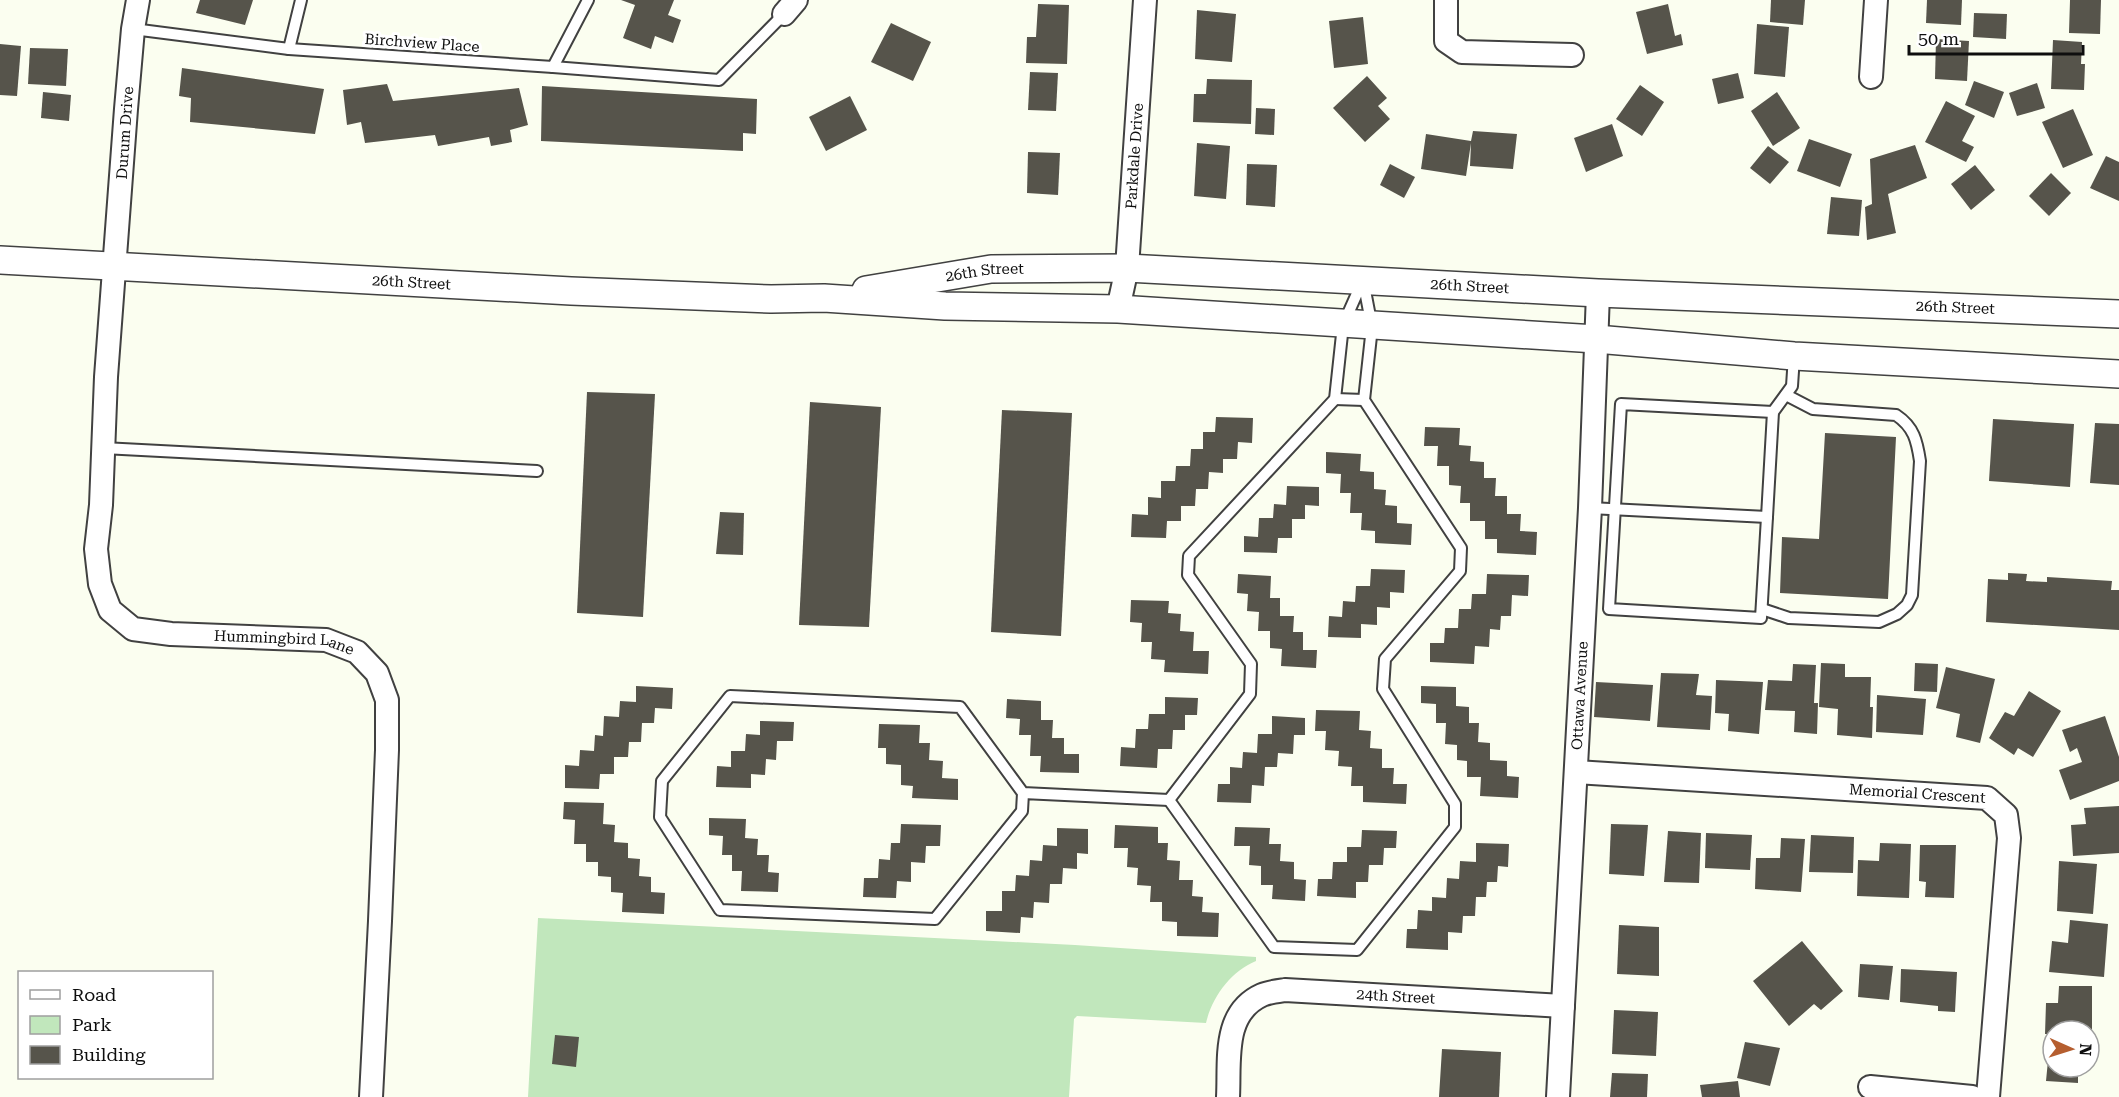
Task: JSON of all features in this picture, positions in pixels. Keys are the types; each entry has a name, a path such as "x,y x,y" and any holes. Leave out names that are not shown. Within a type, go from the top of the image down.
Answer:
{"street":[{"name":"Durum Drive","path":"114,266 133,28 131,0"},
{"name":"Parkdale Drive","path":"1118,309 1127,268 1144,0"},
{"path":"1446,0 1446,41 1462,52 1572,55"},
{"path":"1871,77 1876,0"},
{"name":"26th Street","path":"0,260 571,291 771,299 824,298 945,306 1118,309 1372,327 1596,339 1794,356 2119,374"},
{"name":"Hummingbird Lane","path":"114,266 101,505 96,549 100,584 110,610 133,629 171,634 326,640 357,652 377,673 387,700 380,921 371,1097"},
{"name":"26th Street","path":"824,298 991,269 1127,268 1598,293 2119,314"},
{"name":"Ottawa Avenue","path":"1558,1097 1590,508 1598,293"},
{"name":"Memorial Crescent","path":"1576,772 1987,798 2006,815 2009,838 1988,1097"},
{"name":"24th Street","path":"1228,1097 1231,1035 1237,1015 1248,1004 1263,995 1285,990 1563,1006"},
{"path":"1870,1087 1972,1097"}],"lane":[{"path":"289,50 301,0"},
{"path":"553,67 588,0"},
{"name":"Birchview Place","path":"133,28 289,50 719,80 790,7"},
{"path":"1169,800 1250,694 1251,664 1188,576 1189,556 1335,399 1343,324 1363,280"},
{"path":"1169,800 1274,947 1357,950 1455,827 1455,804 1383,689 1385,659 1460,571 1461,548 1364,400 1372,327 1363,280"},
{"path":"1773,412 1621,404 1609,609 1761,618 1773,412 1792,386 1794,356"},
{"path":"1762,609 1790,618 1880,622 1897,614 1908,605 1912,595 1920,462 1917,440 1907,423 1896,415 1813,409 1786,395"},
{"path":"1335,399 1364,400"},
{"path":"103,448 537,471"},
{"path":"1590,508 1767,517"},
{"path":"730,696 960,707 1023,793 1022,811 935,919 720,910 660,817 662,782 730,696"},
{"path":"1023,793 1169,800"}],"green space":[{"path":"538,918 1075,945 1256,957 1256,961 1238,971 1224,986 1213,1004 1206,1023 1077,1016 1074,1019 1069,1097 528,1097"}],"building":[{"path":"200,0 253,0 245,25 196,13"},
{"path":"621,0 674,0 668,15 681,20 673,43 655,36 651,49 623,38 635,5"},
{"path":"1771,0 1805,0 1803,25 1770,22"},
{"path":"1927,0 1962,0 1961,25 1926,23"},
{"path":"2070,0 2101,0 2100,34 2069,33"},
{"path":"1038,4 1069,5 1067,64 1026,63 1027,37 1036,37"},
{"path":"1668,4 1675,36 1681,34 1683,45 1647,54 1636,12"},
{"path":"1197,10 1236,14 1232,62 1195,59"},
{"path":"1974,13 2007,14 2006,39 1973,37"},
{"path":"1363,17 1368,64 1334,68 1329,21"},
{"path":"891,23 931,42 913,81 871,62"},
{"path":"1757,24 1789,27 1785,77 1754,74"},
{"path":"1936,39 1969,41 1967,81 1935,79"},
{"path":"2053,40 2082,42 2081,64 2085,64 2084,90 2051,89"},
{"path":"0,44 21,46 17,96 0,95"},
{"path":"30,48 68,49 66,86 28,84"},
{"path":"182,68 324,89 315,134 190,122 191,98 179,96"},
{"path":"1030,72 1058,73 1056,111 1028,110"},
{"path":"1738,73 1744,98 1718,104 1712,79"},
{"path":"1367,76 1387,98 1378,106 1390,119 1365,142 1333,108"},
{"path":"1207,79 1252,80 1251,124 1193,122 1194,94 1206,94"},
{"path":"1974,81 2004,92 1994,118 1965,105"},
{"path":"2037,83 2045,108 2017,116 2009,93"},
{"path":"387,84 393,101 519,88 528,125 510,130 512,142 491,146 489,137 438,146 435,135 365,143 361,122 347,125 343,90"},
{"path":"1640,85 1664,102 1642,136 1616,119"},
{"path":"542,86 757,99 756,134 743,133 743,151 541,141"},
{"path":"43,92 71,95 69,121 41,118"},
{"path":"1777,92 1800,128 1773,146 1751,111"},
{"path":"850,96 867,130 826,151 809,117"},
{"path":"1946,101 1975,116 1962,141 1974,147 1966,162 1925,142"},
{"path":"1256,108 1275,109 1274,135 1255,134"},
{"path":"2073,109 2093,155 2063,168 2042,122"},
{"path":"1612,124 1623,156 1586,172 1574,138"},
{"path":"1473,131 1517,134 1513,169 1470,166 1471,143 1466,176 1421,169 1426,134 1471,141"},
{"path":"1809,139 1852,154 1840,187 1797,171"},
{"path":"1197,143 1230,146 1226,199 1194,196"},
{"path":"1915,145 1927,178 1888,194 1896,233 1867,240 1865,207 1872,204 1870,159"},
{"path":"1768,146 1789,162 1770,184 1750,168"},
{"path":"1028,152 1060,153 1058,195 1027,193"},
{"path":"2106,156 2119,162 2119,201 2090,188"},
{"path":"1247,164 1277,165 1275,207 1246,205"},
{"path":"1390,164 1415,177 1404,198 1380,185"},
{"path":"1975,165 1995,190 1971,210 1951,184"},
{"path":"2051,173 2071,193 2049,216 2029,196"},
{"path":"1831,197 1862,200 1859,236 1827,234"},
{"path":"587,392 655,394 643,617 577,613"},
{"path":"810,402 881,407 869,627 799,625"},
{"path":"1002,410 1072,413 1061,636 991,632"},
{"path":"1216,417 1253,418 1252,443 1238,442 1237,459 1223,459 1223,473 1209,472 1208,489 1196,489 1195,506 1181,506 1181,521 1167,521 1166,538 1131,537 1132,514 1148,515 1148,497 1161,498 1161,481 1175,481 1176,466 1190,466 1191,449 1203,449 1203,432 1215,432"},
{"path":"1993,419 2074,424 2070,487 1989,481"},
{"path":"2095,423 2119,424 2119,485 2090,483"},
{"path":"1425,427 1460,428 1459,445 1471,446 1470,461 1484,462 1484,478 1496,478 1495,496 1507,496 1507,514 1521,514 1520,531 1537,532 1536,555 1497,553 1497,539 1485,539 1485,521 1470,521 1470,503 1460,503 1461,486 1449,485 1449,466 1437,466 1438,446 1424,446"},
{"path":"1825,433 1896,437 1888,599 1780,593 1782,537 1819,539"},
{"path":"1326,452 1361,454 1360,471 1374,472 1374,489 1386,490 1385,505 1397,506 1397,523 1412,524 1411,545 1375,543 1375,531 1361,530 1362,513 1350,513 1351,493 1340,493 1341,474 1326,473"},
{"path":"1287,486 1319,487 1319,506 1305,505 1305,519 1292,519 1292,538 1278,538 1277,553 1244,552 1244,536 1258,537 1259,518 1273,518 1274,504 1286,505"},
{"path":"720,512 744,513 743,555 716,554"},
{"path":"1371,569 1405,570 1404,593 1390,592 1390,608 1377,607 1377,625 1361,624 1361,638 1328,637 1329,616 1342,617 1343,601 1355,602 1356,586 1370,586"},
{"path":"2008,573 2027,574 2026,581 2047,582 2047,577 2112,581 2111,590 2119,590 2119,630 1986,622 1988,579 2008,580"},
{"path":"1238,574 1271,576 1270,598 1280,598 1280,616 1294,616 1293,632 1303,632 1303,650 1317,650 1316,668 1281,666 1282,649 1270,648 1270,631 1258,631 1259,612 1247,611 1248,594 1237,593"},
{"path":"1487,574 1529,575 1528,596 1512,595 1511,616 1501,616 1500,630 1490,629 1489,647 1475,646 1474,664 1430,662 1430,643 1444,643 1445,628 1458,628 1459,609 1471,609 1472,594 1486,594"},
{"path":"1131,600 1169,601 1168,613 1181,614 1180,631 1194,632 1193,651 1209,651 1208,674 1164,672 1165,660 1151,659 1152,642 1141,642 1142,623 1130,622"},
{"path":"1821,663 1845,664 1845,677 1871,677 1872,738 1837,735 1838,709 1819,707"},
{"path":"1915,663 1938,664 1937,692 1914,691"},
{"path":"1793,664 1816,665 1814,703 1818,703 1817,734 1794,732 1795,711 1765,710 1768,680 1792,681"},
{"path":"1946,667 1995,679 1980,743 1956,737 1960,714 1936,708"},
{"path":"1661,673 1699,674 1696,695 1712,696 1710,730 1657,727"},
{"path":"1716,680 1763,682 1759,734 1728,731 1729,714 1715,713"},
{"path":"1596,682 1653,685 1650,721 1594,717"},
{"path":"636,686 673,688 672,709 655,708 654,723 642,723 641,742 629,742 628,757 614,757 614,774 600,774 599,789 565,788 565,765 579,766 580,750 594,751 595,735 603,736 604,716 619,717 620,701 636,702"},
{"path":"1421,686 1456,687 1456,706 1469,707 1469,723 1479,723 1478,742 1490,743 1490,760 1507,761 1507,776 1519,777 1518,798 1480,796 1481,777 1467,777 1467,761 1457,760 1457,745 1445,744 1446,723 1436,723 1436,704 1421,703"},
{"path":"2029,691 2061,711 2033,757 2018,748 2014,755 1989,738 2005,712 2014,716"},
{"path":"1877,695 1926,699 1923,735 1876,732"},
{"path":"1165,697 1198,698 1197,715 1185,715 1185,730 1173,730 1172,749 1158,749 1157,768 1120,766 1121,747 1135,748 1136,729 1148,729 1149,714 1165,714"},
{"path":"1007,699 1041,701 1041,720 1053,720 1052,738 1064,738 1064,754 1079,754 1079,773 1040,772 1041,756 1030,756 1031,735 1019,735 1020,719 1006,718"},
{"path":"1316,710 1360,711 1359,730 1371,731 1370,748 1382,749 1382,768 1394,768 1393,784 1407,784 1406,804 1363,802 1363,786 1351,786 1352,767 1338,766 1339,751 1325,750 1326,731 1315,731"},
{"path":"1272,716 1305,718 1305,735 1294,735 1293,754 1278,753 1277,767 1265,767 1264,786 1252,785 1251,803 1217,802 1218,784 1230,784 1230,767 1242,768 1243,752 1257,753 1258,734 1272,734"},
{"path":"2105,716 2119,757 2119,781 2070,800 2059,770 2082,762 2077,748 2070,752 2062,730"},
{"path":"760,721 794,722 793,741 777,741 776,760 766,759 765,775 751,774 751,788 716,787 717,766 731,767 731,751 745,751 746,734 760,735"},
{"path":"879,724 920,725 919,743 930,743 929,760 943,761 942,778 958,779 958,800 912,798 913,786 901,785 901,765 886,764 886,748 878,748"},
{"path":"564,802 604,803 603,824 615,825 614,842 628,843 628,858 640,859 639,876 651,877 651,892 665,893 664,914 622,912 623,893 611,892 611,877 598,876 598,862 586,862 586,844 574,844 575,820 563,819"},
{"path":"2119,806 2119,853 2073,856 2071,825 2086,824 2084,808"},
{"path":"709,818 746,819 745,838 758,839 757,855 769,855 768,872 779,873 778,892 741,891 742,871 732,871 732,855 722,855 723,836 709,835"},
{"path":"901,824 941,825 940,846 926,846 925,863 911,862 911,882 897,881 896,898 863,897 864,878 878,878 879,859 890,860 891,843 900,843"},
{"path":"1611,824 1648,825 1644,876 1609,874"},
{"path":"1115,825 1158,827 1158,843 1168,843 1167,860 1180,861 1179,880 1193,880 1192,896 1203,897 1202,912 1219,913 1218,937 1177,936 1177,922 1162,921 1162,902 1150,902 1151,886 1137,885 1138,868 1127,867 1128,848 1114,848"},
{"path":"1235,827 1270,828 1269,844 1281,844 1280,861 1294,862 1294,879 1306,880 1305,901 1272,899 1273,885 1261,885 1261,866 1249,865 1250,846 1234,846"},
{"path":"1057,828 1088,829 1088,854 1077,853 1077,869 1063,868 1062,884 1050,884 1049,903 1034,902 1033,918 1021,917 1020,933 986,931 986,911 1002,911 1002,891 1015,891 1016,875 1029,876 1030,860 1042,861 1043,845 1057,846"},
{"path":"1362,830 1397,831 1396,848 1384,848 1383,865 1369,865 1368,882 1356,882 1356,898 1317,896 1318,879 1332,879 1333,862 1347,862 1347,847 1361,847"},
{"path":"1668,831 1701,833 1699,883 1664,882"},
{"path":"1706,833 1752,835 1750,870 1705,868"},
{"path":"1811,835 1854,837 1853,873 1809,872"},
{"path":"1781,838 1805,839 1801,892 1755,889 1756,858 1780,858"},
{"path":"1476,843 1509,844 1508,867 1498,866 1497,882 1487,882 1486,897 1476,897 1475,916 1463,916 1462,933 1448,932 1448,950 1406,948 1407,929 1417,929 1418,910 1432,911 1432,897 1446,898 1447,878 1459,879 1460,861 1476,862"},
{"path":"1880,843 1911,844 1909,898 1857,896 1858,860 1879,861"},
{"path":"1920,845 1956,845 1954,898 1925,897 1926,882 1919,881"},
{"path":"2059,861 2097,864 2093,914 2057,911"},
{"path":"2070,920 2108,924 2104,977 2049,972 2052,941 2068,943"},
{"path":"1619,925 1659,927 1659,976 1617,974"},
{"path":"1802,941 1843,991 1821,1010 1814,1004 1789,1026 1753,981"},
{"path":"1860,964 1893,966 1889,1000 1858,997"},
{"path":"1901,969 1957,972 1955,1012 1938,1011 1938,1006 1900,1002"},
{"path":"2059,986 2092,986 2092,1019 2045,1019 2046,1003 2058,1003"},
{"path":"1614,1010 1658,1012 1656,1056 1612,1054"},
{"path":"555,1035 579,1037 576,1067 552,1064"},
{"path":"1745,1042 1780,1048 1770,1086 1737,1078"},
{"path":"1442,1049 1501,1052 1499,1097 1439,1097"},
{"path":"1612,1073 1648,1074 1647,1097 1610,1097"},
{"path":"2046,1079 2078,1079 2078,1083 2046,1081"},
{"path":"1738,1081 1740,1097 1702,1097 1700,1085"}]}
